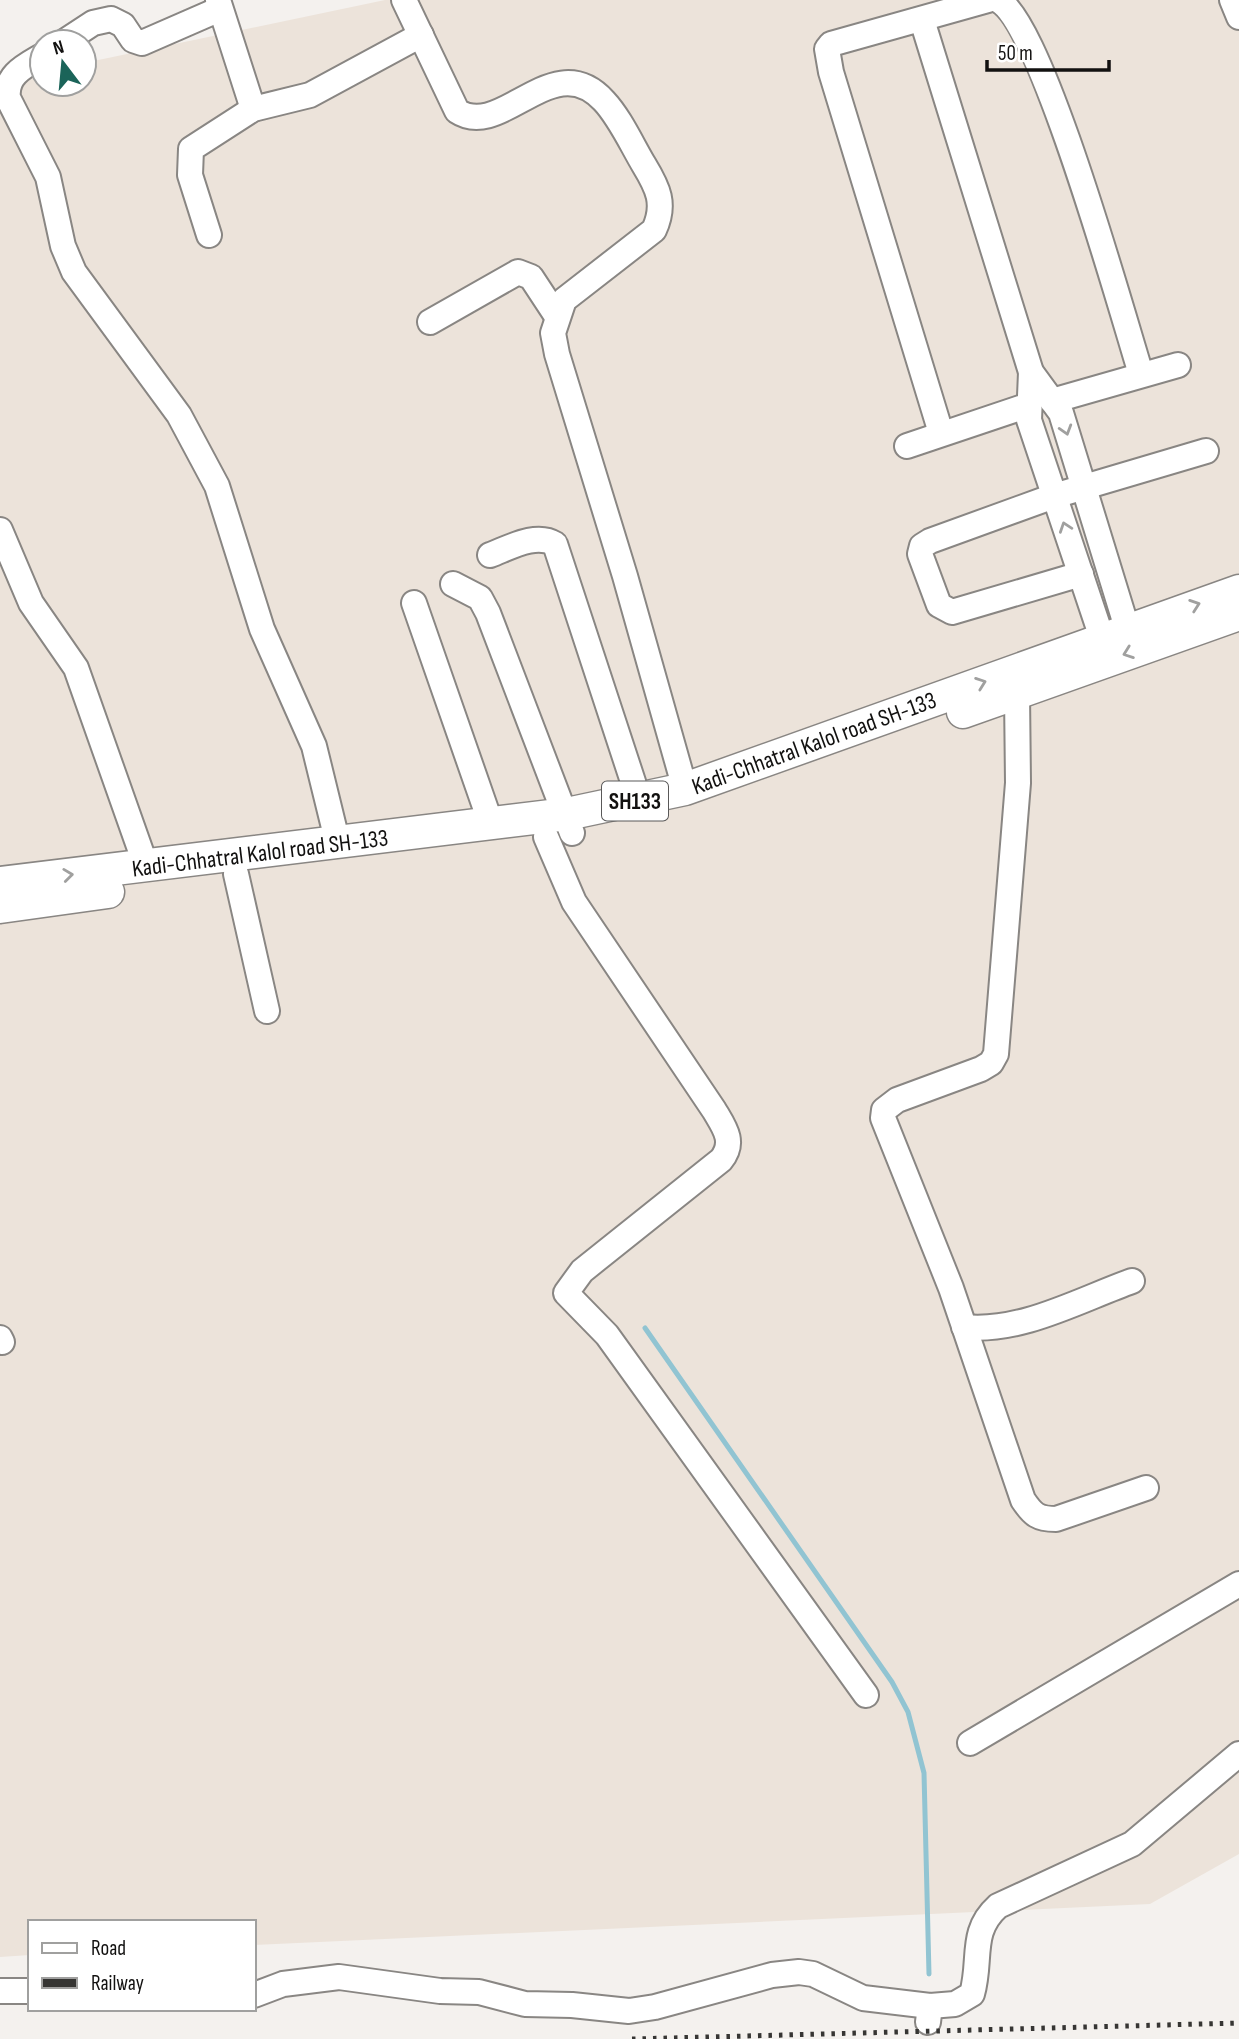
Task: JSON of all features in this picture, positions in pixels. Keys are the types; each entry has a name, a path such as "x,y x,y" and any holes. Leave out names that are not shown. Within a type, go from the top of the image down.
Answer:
{"main road":[{"name":"Kadi-Chhatral Kalol road SH-133","path":"0,883 491,824 562,828 639,800 685,789 812,746 1115,633 1239,590"},
{"name":"Kadi-Chhatral Kalol road SH-133","path":"0,907 562,828 690,807 1239,614"}],"street":[{"path":"404,0 457,111 466,116 490,116 557,83 574,84 591,90 605,102 656,186 661,214 654,230 564,300 556,315 553,332 556,354 629,589 685,789"},
{"path":"941,433 828,56 831,44 988,0"},
{"path":"998,0 1017,19 1061,117 1141,374"},
{"path":"1232,0 1239,17"},
{"path":"85,28 93,23 111,19 123,25 133,40 142,43 219,4 253,109"},
{"path":"922,20 1041,403 1061,413 1084,489 1115,633"},
{"path":"209,235 190,175 191,149 253,109 310,95 421,35"},
{"path":"28,66 14,75 8,85 8,98 48,177 63,246 74,272 179,415 217,486 262,629 314,746 338,844"},
{"path":"430,322 518,272 531,277 556,315"},
{"path":"907,446 1041,403 1178,365"},
{"path":"1041,403 1029,420 1081,574 1115,633"},
{"path":"1081,574 952,612 939,605 920,554 922,546 930,541 1054,496 1206,451"},
{"path":"0,530 31,603 76,668 146,866"},
{"path":"490,555 535,539 547,539 555,544 639,800"},
{"path":"453,584 480,598 488,613 562,828 574,902 714,1110 730,1140 728,1152 721,1160 582,1271 566,1293 607,1335 866,1695"},
{"path":"414,603 491,824"},
{"path":"1017,694 1018,783 996,1054 991,1063 981,1069 897,1100 884,1110 883,1118 964,1327 1024,1500 1033,1514 1041,1519 1056,1519 1146,1488"},
{"path":"236,874 267,1011"},
{"path":"964,1327 989,1329 1023,1321 1132,1280"},
{"path":"970,1743 1239,1584"},
{"path":"256,1994 283,1984 339,1977 440,1991 479,1992 525,2004 572,2005 629,2011 772,1975 799,1972 813,1974 863,1998 929,2014 972,1994 979,1931 986,1916 998,1906 1132,1844 1239,1754"},
{"path":"0,1991 28,1991"}],"shaded area":[{"path":"385,0 1239,0 1239,1854 1150,1904 256,1945 256,1920 28,1920 28,1955 0,1957 0,81 28,75 28,98 98,98 98,60"}],"waterway":[{"path":"645,1328 892,1682 908,1712 924,1773 929,1974"}],"railway":[{"path":"632,2039 1239,2023"}]}
